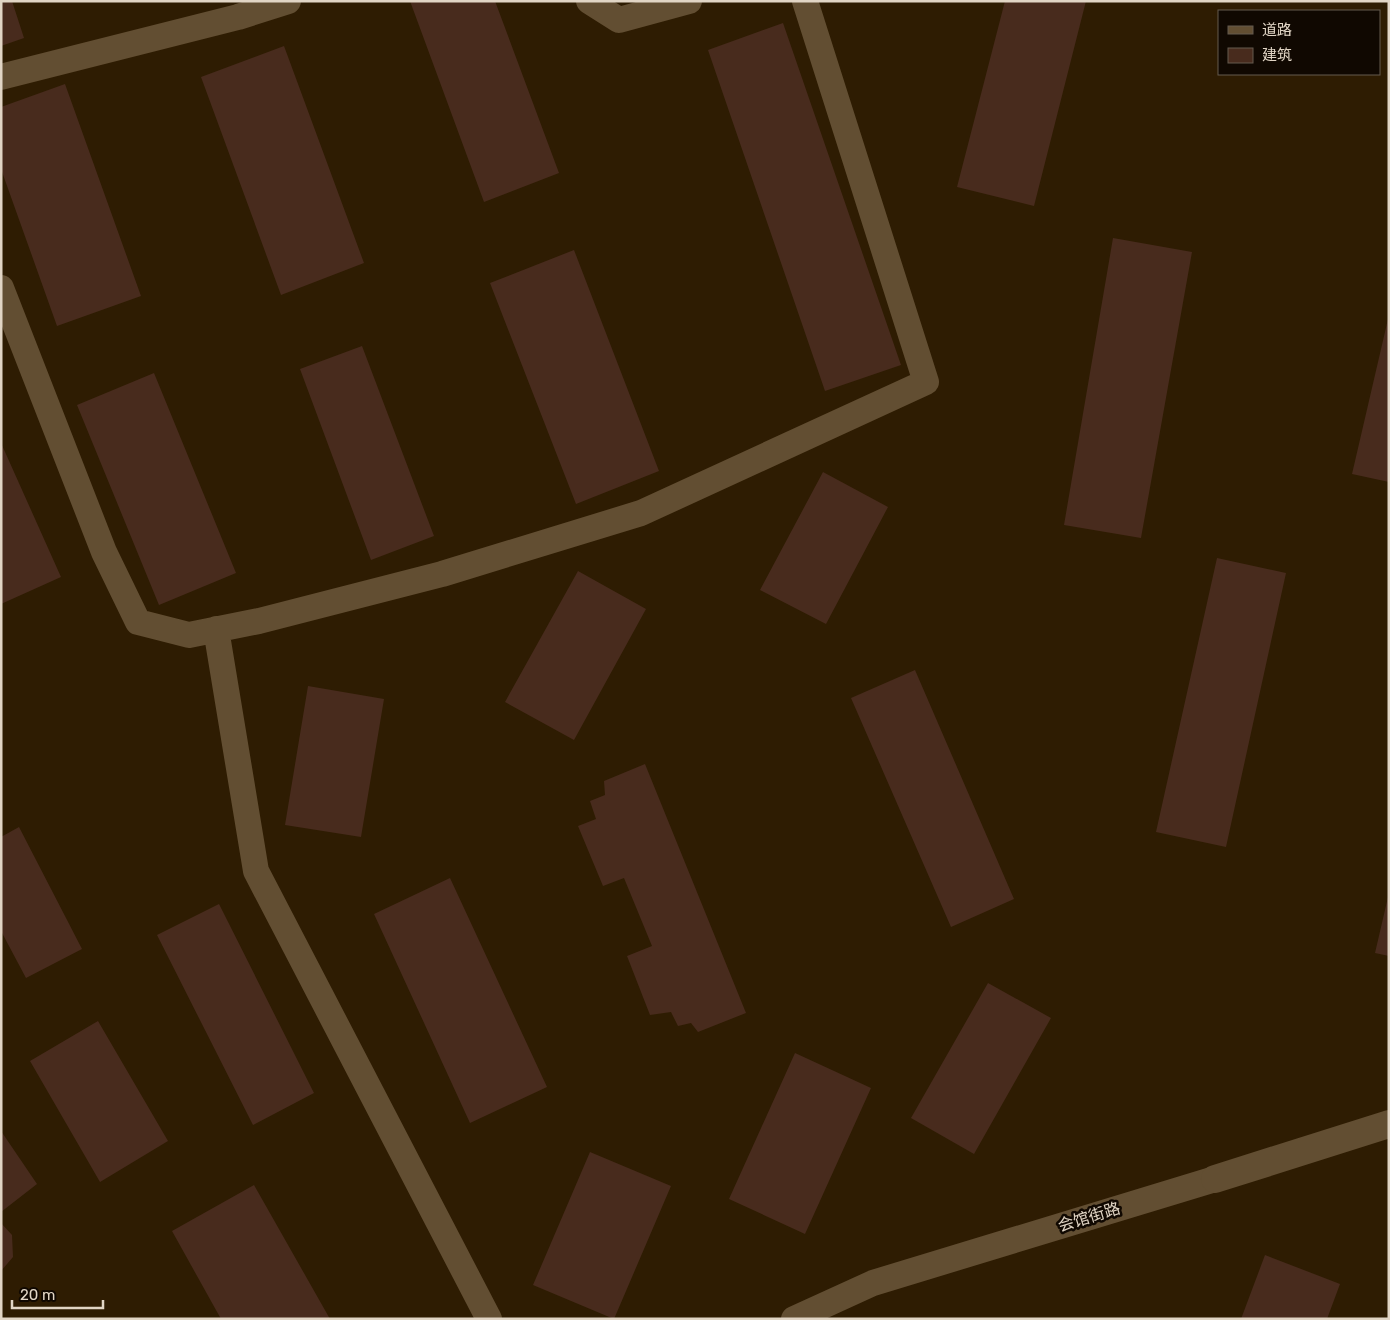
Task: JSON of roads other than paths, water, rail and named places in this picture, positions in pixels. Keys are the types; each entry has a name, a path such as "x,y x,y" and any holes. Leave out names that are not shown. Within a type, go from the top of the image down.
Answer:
{"street":[{"path":"1,77 238,17 288,1"},
{"path":"589,1 619,20 689,1"},
{"path":"1,288 104,552 138,622 189,635 259,621 442,574 640,513 926,382 805,1"},
{"path":"216,630 256,871 489,1319"},
{"name":"会馆街路","path":"794,1319 873,1282 1215,1179 1389,1124"}]}
